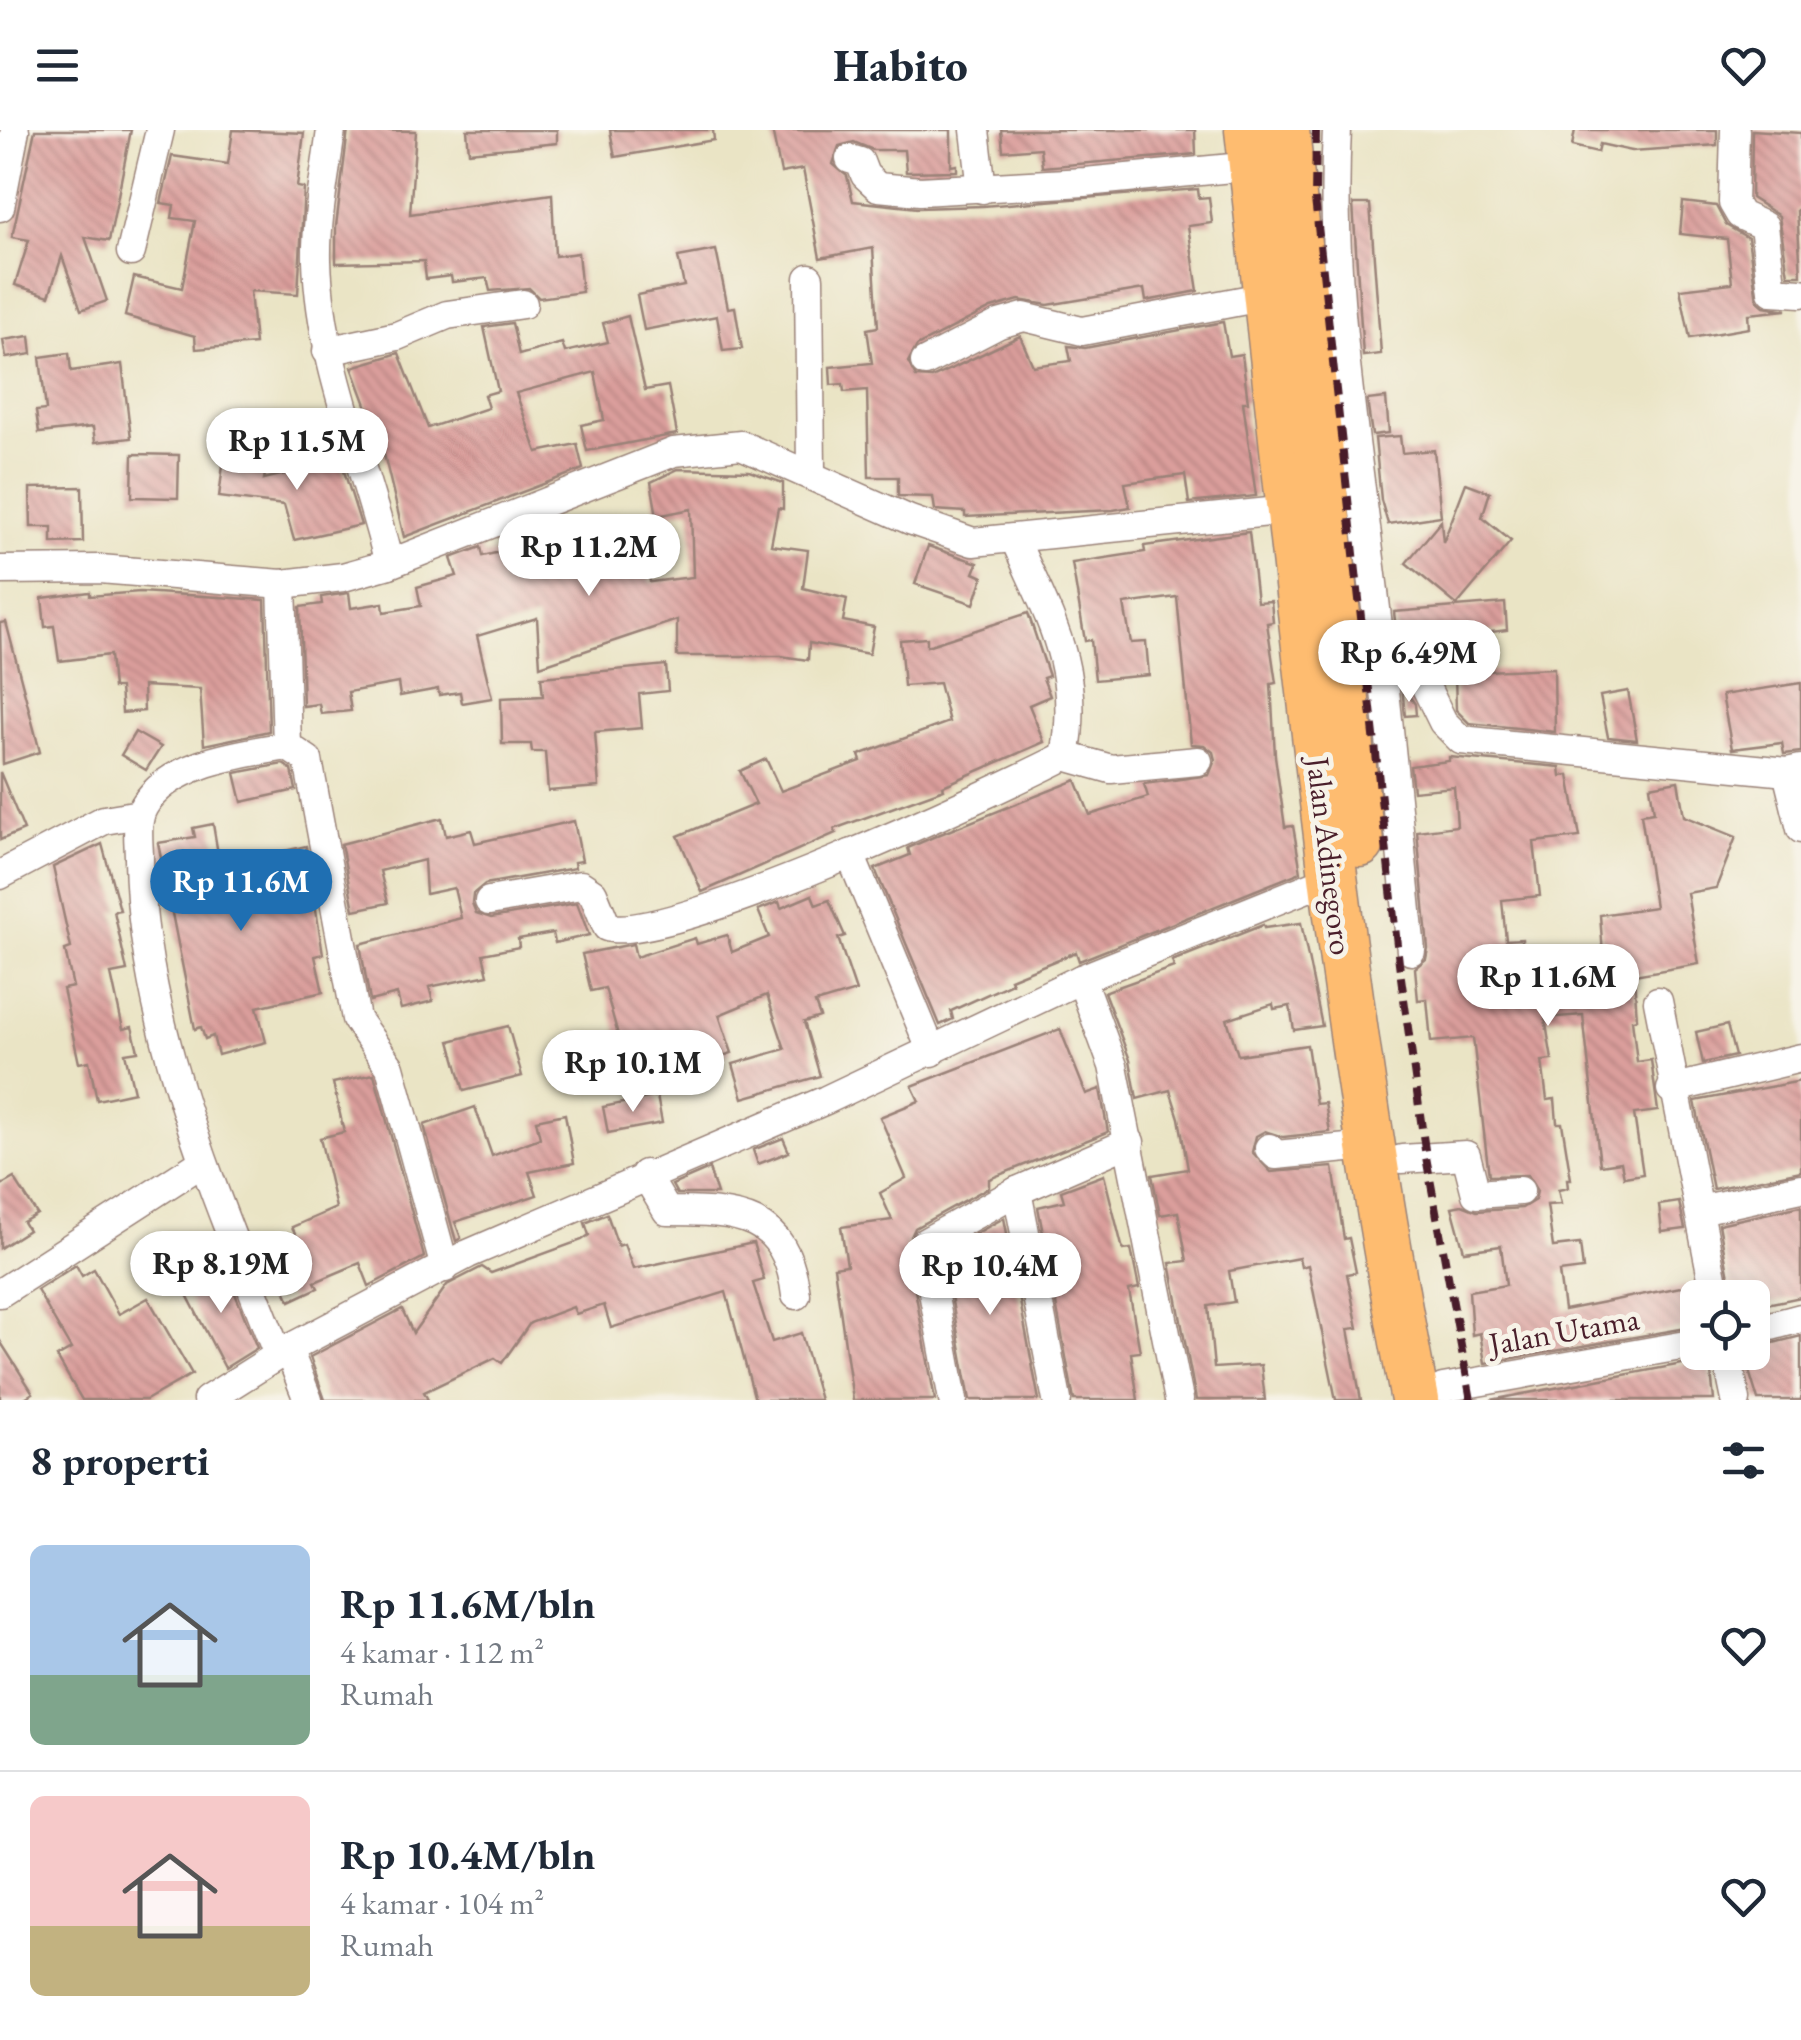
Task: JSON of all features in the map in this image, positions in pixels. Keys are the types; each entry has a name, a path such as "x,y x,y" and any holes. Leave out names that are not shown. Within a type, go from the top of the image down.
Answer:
{"highway":[{"name":"Jalan Adinegoro","path":"1286,130 1354,595 1364,880 1385,1153"},
{"name":"Jalan Adinegoro","path":"1251,148 1332,878 1435,1396"}],"street":[{"path":"0,208 15,130"},
{"path":"131,252 160,130"},
{"path":"331,130 317,258 327,352 370,484 389,564"},
{"path":"975,130 982,189"},
{"path":"1336,130 1333,205 1354,595 1382,660 1411,951"},
{"path":"1735,130 1732,203 1740,215 1764,226 1772,292 1801,293"},
{"path":"850,159 860,162 865,175 878,187 982,189 1251,148"},
{"path":"809,278 811,472"},
{"path":"926,362 999,324 1024,317 1082,331 1267,296"},
{"path":"327,352 397,336 447,315 523,304"},
{"path":"0,570 100,568 282,584 343,577 389,564 674,452 741,445 811,472 910,520 973,542 1289,510"},
{"path":"1015,540 1062,643 1072,702 1065,756"},
{"path":"282,584 287,746"},
{"path":"1382,660 1419,674 1443,722 1461,740 1794,770 1801,829"},
{"path":"0,875 104,820 140,814 170,780 224,760 287,746 301,752 311,767 356,1019 394,1078 445,1268"},
{"path":"489,902 581,885 593,893 607,927 633,928 720,904 850,854 1065,756 1111,769 1198,761"},
{"path":"140,814 140,890 162,1025 203,1162 283,1352 308,1400"},
{"path":"850,854 932,1052"},
{"path":"207,1400 283,1352 445,1268 646,1174 932,1052 1081,979 1332,878"},
{"path":"1081,979 1113,1066 1179,1400"},
{"path":"1658,1002 1713,1280"},
{"path":"1672,1088 1801,1058"},
{"path":"953,1400 924,1242 1018,1191 1130,1142"},
{"path":"1269,1148 1276,1155 1461,1153 1468,1156 1471,1188 1476,1194 1520,1190"},
{"path":"0,1293 203,1162"},
{"path":"646,1174 666,1211 689,1209 750,1219 777,1236 792,1260 796,1295"},
{"path":"1700,1210 1801,1188"},
{"path":"1018,1191 1057,1400"},
{"path":"1770,1326 1801,1318"},
{"name":"Jalan Utama","path":"1435,1396 1680,1347"},
{"path":"1730,1370 1736,1400"}],"building":[{"path":"35,130 131,130 109,241 85,237 107,301 81,310 62,256 49,296 15,285 29,240 12,237"},
{"path":"233,130 304,133 297,187 304,188 298,294 250,291 255,344 196,349 195,336 125,316 134,277 182,288 195,221 172,218 174,205 161,203 172,156 228,164"},
{"path":"348,130 416,131 410,214 552,194 555,256 578,253 582,292 539,298 529,288 490,291 487,278 452,282 451,276 426,279 424,261 336,263 336,226"},
{"path":"467,130 557,130 557,143 469,152"},
{"path":"610,130 713,130 714,140 615,157"},
{"path":"772,130 951,130 951,166 957,165 957,171 906,172 904,150 873,150 854,142 839,146 833,164 847,176 853,201 918,208 983,206 1198,189 1199,198 1209,197 1212,223 1188,226 1198,291 1146,301 1144,289 1048,305 1019,300 991,308 917,346 908,362 916,377 932,378 1020,336 1033,366 1071,361 1068,346 1085,348 1223,322 1229,356 1242,354 1248,402 1243,402 1256,496 1189,503 1185,475 1125,483 1130,507 965,517 965,512 935,510 933,497 898,496 898,477 869,477 867,390 844,392 843,384 831,385 830,367 872,363 867,329 878,327 873,248 820,258 803,169 781,173"},
{"path":"1001,130 1195,130 1196,154 1042,167 1040,148 1003,151"},
{"path":"1575,130 1717,130 1717,145 1632,151 1600,144 1598,152 1572,146"},
{"path":"1752,130 1801,133 1801,210 1797,210 1801,275 1788,275 1779,216 1751,198"},
{"path":"1683,202 1716,206 1726,225 1748,238 1757,300 1764,306 1787,310 1748,314 1749,328 1690,338 1680,289 1732,283 1727,239 1680,234"},
{"path":"1353,204 1370,204 1381,354 1363,356"},
{"path":"716,250 728,308 735,307 742,349 723,351 717,316 644,330 637,295 684,286 678,257"},
{"path":"628,316 645,390 668,386 677,434 587,451 581,425 604,420 595,372 516,393 537,452 577,444 583,469 404,537 383,450 352,367 399,353 428,428 488,408 484,395 498,391 484,327 512,323 519,355 562,343 565,352 608,342 603,323"},
{"path":"30,336 32,354 6,358 3,340"},
{"path":"69,353 71,371 122,364 131,438 95,442 93,427 39,433 36,411 46,410 40,357"},
{"path":"1386,398 1389,433 1372,435 1367,400"},
{"path":"1400,436 1402,453 1434,450 1441,516 1388,524 1381,500 1375,438"},
{"path":"338,452 361,525 294,540 284,505 219,497 224,457 267,463 264,479 309,468 306,460"},
{"path":"133,454 179,455 178,498 132,497"},
{"path":"678,469 749,471 783,483 783,509 778,508 771,545 808,550 803,588 847,599 843,621 874,627 869,654 809,643 808,660 781,656 677,656 677,620 540,666 537,618 477,636 492,698 462,703 460,692 439,695 438,689 400,696 398,683 348,692 351,711 321,714 319,704 303,706 300,607 322,604 321,597 349,593 351,608 383,603 384,612 421,606 417,587 457,576 451,558 481,547 483,556 554,539 552,532 592,519 638,514 650,582 693,577 691,509 657,516 651,482"},
{"path":"1466,483 1490,492 1482,517 1511,541 1457,605 1406,563 1441,521 1443,543"},
{"path":"82,487 83,542 52,543 52,527 31,527 30,488"},
{"path":"1249,532 1257,602 1271,601 1273,622 1267,623 1276,683 1271,684 1275,756 1285,827 1293,826 1301,872 1079,961 1076,952 1010,979 1012,983 951,1011 953,1019 940,1025 875,869 910,855 908,848 1076,780 1090,815 1148,797 1144,784 1209,775 1215,760 1213,752 1204,745 1191,744 1177,597 1124,604 1131,643 1146,642 1149,675 1095,680 1091,640 1085,641 1072,563 1145,552 1144,546"},
{"path":"928,546 978,563 974,573 983,577 974,604 915,584"},
{"path":"90,592 90,596 140,592 265,600 269,731 204,745 200,689 143,686 144,711 122,713 120,688 113,688 110,655 59,661 54,626 45,627 42,598"},
{"path":"1505,603 1507,630 1483,633 1487,671 1554,668 1555,732 1469,723 1456,710 1455,673 1439,675 1430,659 1398,647 1394,612"},
{"path":"1028,613 1049,676 1043,678 1050,696 1029,705 1044,742 943,786 944,789 834,829 836,833 702,892 678,836 756,804 740,771 766,759 781,791 861,761 859,755 949,722 939,683 904,686 900,640 927,638 927,646"},
{"path":"6,622 40,752 3,764 0,623"},
{"path":"666,665 668,691 639,694 642,728 595,732 599,787 548,791 545,752 532,752 531,744 502,744 501,698 543,696 541,677"},
{"path":"1801,683 1801,752 1784,754 1782,743 1732,749 1722,695"},
{"path":"1402,686 1415,704 1416,715 1405,716"},
{"path":"1628,691 1637,740 1608,737 1600,696"},
{"path":"135,732 161,747 146,770 121,755"},
{"path":"1449,757 1560,767 1561,776 1569,775 1580,837 1534,842 1540,896 1502,900 1506,940 1522,939 1523,960 1546,958 1550,991 1606,992 1600,915 1655,907 1641,814 1654,812 1650,786 1678,781 1684,816 1736,837 1716,888 1687,893 1699,964 1634,975 1637,1019 1632,1020 1637,1062 1651,1060 1658,1111 1634,1114 1643,1174 1624,1177 1621,1162 1600,1165 1583,1015 1545,1018 1552,1060 1542,1061 1547,1100 1555,1099 1571,1179 1567,1179 1568,1188 1558,1190 1561,1204 1547,1205 1553,1247 1580,1244 1583,1269 1559,1272 1564,1310 1680,1287 1680,1329 1485,1363 1480,1333 1472,1335 1469,1291 1506,1285 1501,1246 1464,1251 1452,1207 1462,1205 1477,1211 1522,1208 1535,1200 1537,1191 1527,1175 1489,1176 1473,1038 1431,1042 1427,999 1418,1000 1415,968 1426,959 1428,949 1417,831 1457,826 1454,787 1413,791 1410,766 1449,761"},
{"path":"283,764 292,770 296,790 242,802 235,773"},
{"path":"0,772 24,830 0,840"},
{"path":"442,818 446,836 471,830 475,843 574,821 582,861 574,862 575,868 485,884 473,894 472,903 476,913 491,918 577,903 589,935 555,943 553,933 518,939 519,947 483,954 488,975 429,987 433,1001 401,1009 397,994 370,1001 360,944 461,918 454,888 426,894 424,860 380,871 388,903 354,910 341,844"},
{"path":"213,824 220,866 306,846 323,954 315,956 323,992 257,1007 266,1042 218,1055 213,1036 205,1039 201,1027 195,1029 158,843 195,837 193,828"},
{"path":"102,844 120,910 114,911 127,971 111,974 123,1029 132,1027 138,1051 125,1053 134,1092 97,1100 89,1061 79,1063 63,989 73,987 65,950 71,948 53,867"},
{"path":"812,895 816,905 829,900 845,936 838,938 856,991 815,1003 820,1017 804,1022 820,1076 743,1098 733,1064 785,1049 767,995 719,1015 732,1053 707,1061 699,1036 656,1049 658,1060 627,1067 605,988 591,991 582,954 633,944 636,957 695,938 697,944 727,935 732,952 769,937 758,910 779,902 781,908"},
{"path":"1301,923 1322,1026 1294,1030 1290,1006 1274,1009 1273,1004 1227,1019 1238,1055 1307,1045 1316,1104 1325,1103 1330,1132 1283,1137 1265,1131 1256,1136 1252,1152 1271,1172 1333,1167 1344,1239 1349,1238 1356,1272 1347,1274 1358,1328 1348,1329 1361,1400 1336,1400 1308,1265 1301,1267 1299,1258 1229,1271 1234,1302 1208,1306 1214,1368 1261,1365 1265,1400 1196,1400 1170,1263 1187,1261 1178,1212 1160,1215 1152,1175 1188,1169 1179,1118 1170,1090 1137,1099 1130,1060 1104,992 1174,967 1172,961 1263,925 1264,928"},
{"path":"1727,1025 1735,1056 1703,1063 1696,1032"},
{"path":"508,1026 522,1076 464,1091 450,1041"},
{"path":"1060,1029 1086,1094 1100,1089 1108,1132 989,1179 989,1187 915,1228 907,1246 935,1400 853,1400 834,1267 847,1265 841,1227 892,1220 880,1193 906,1178 880,1117 919,1101 912,1086"},
{"path":"374,1074 424,1257 369,1286 360,1263 315,1282 318,1288 290,1301 266,1248 296,1235 292,1227 336,1208 320,1138 344,1132 333,1083"},
{"path":"1801,1081 1801,1171 1713,1189 1695,1101"},
{"path":"657,1096 662,1123 608,1133 603,1107"},
{"path":"475,1107 492,1156 540,1138 536,1120 565,1114 574,1163 529,1172 537,1195 455,1222 461,1238 456,1241 424,1125"},
{"path":"783,1138 789,1152 758,1164 753,1150"},
{"path":"709,1169 717,1194 677,1194 672,1185"},
{"path":"1104,1175 1123,1250 1131,1249 1139,1288 1129,1290 1140,1352 1131,1353 1138,1400 1074,1400 1038,1207 1064,1201 1061,1191"},
{"path":"14,1178 37,1214 23,1222 28,1230 0,1248 0,1186"},
{"path":"1679,1202 1685,1229 1662,1232 1659,1205"},
{"path":"1801,1206 1801,1297 1770,1303 1770,1280 1730,1280 1719,1224"},
{"path":"607,1214 618,1246 624,1244 633,1269 753,1243 764,1280 753,1283 772,1342 801,1333 820,1400 755,1400 726,1292 611,1328 604,1305 576,1314 573,1307 530,1323 502,1363 495,1358 424,1392 428,1400 325,1400 310,1357 402,1309 413,1333 447,1285 482,1267 491,1273 582,1240 589,1235 585,1223"},
{"path":"1004,1218 1039,1400 970,1400 943,1252"},
{"path":"76,1265 82,1276 94,1269 119,1314 148,1298 192,1374 146,1400 82,1400 57,1357 71,1349 37,1290"},
{"path":"224,1266 257,1348 225,1368 183,1287"},
{"path":"1801,1336 1801,1400 1758,1400 1749,1370 1770,1370 1770,1344"},
{"path":"0,1341 33,1393 21,1400 0,1400"},
{"path":"1680,1364 1680,1370 1711,1370 1714,1400 1491,1400"}],"railway":[{"path":"1316,130 1315,199 1399,963 1426,1157 1471,1400"}]}
